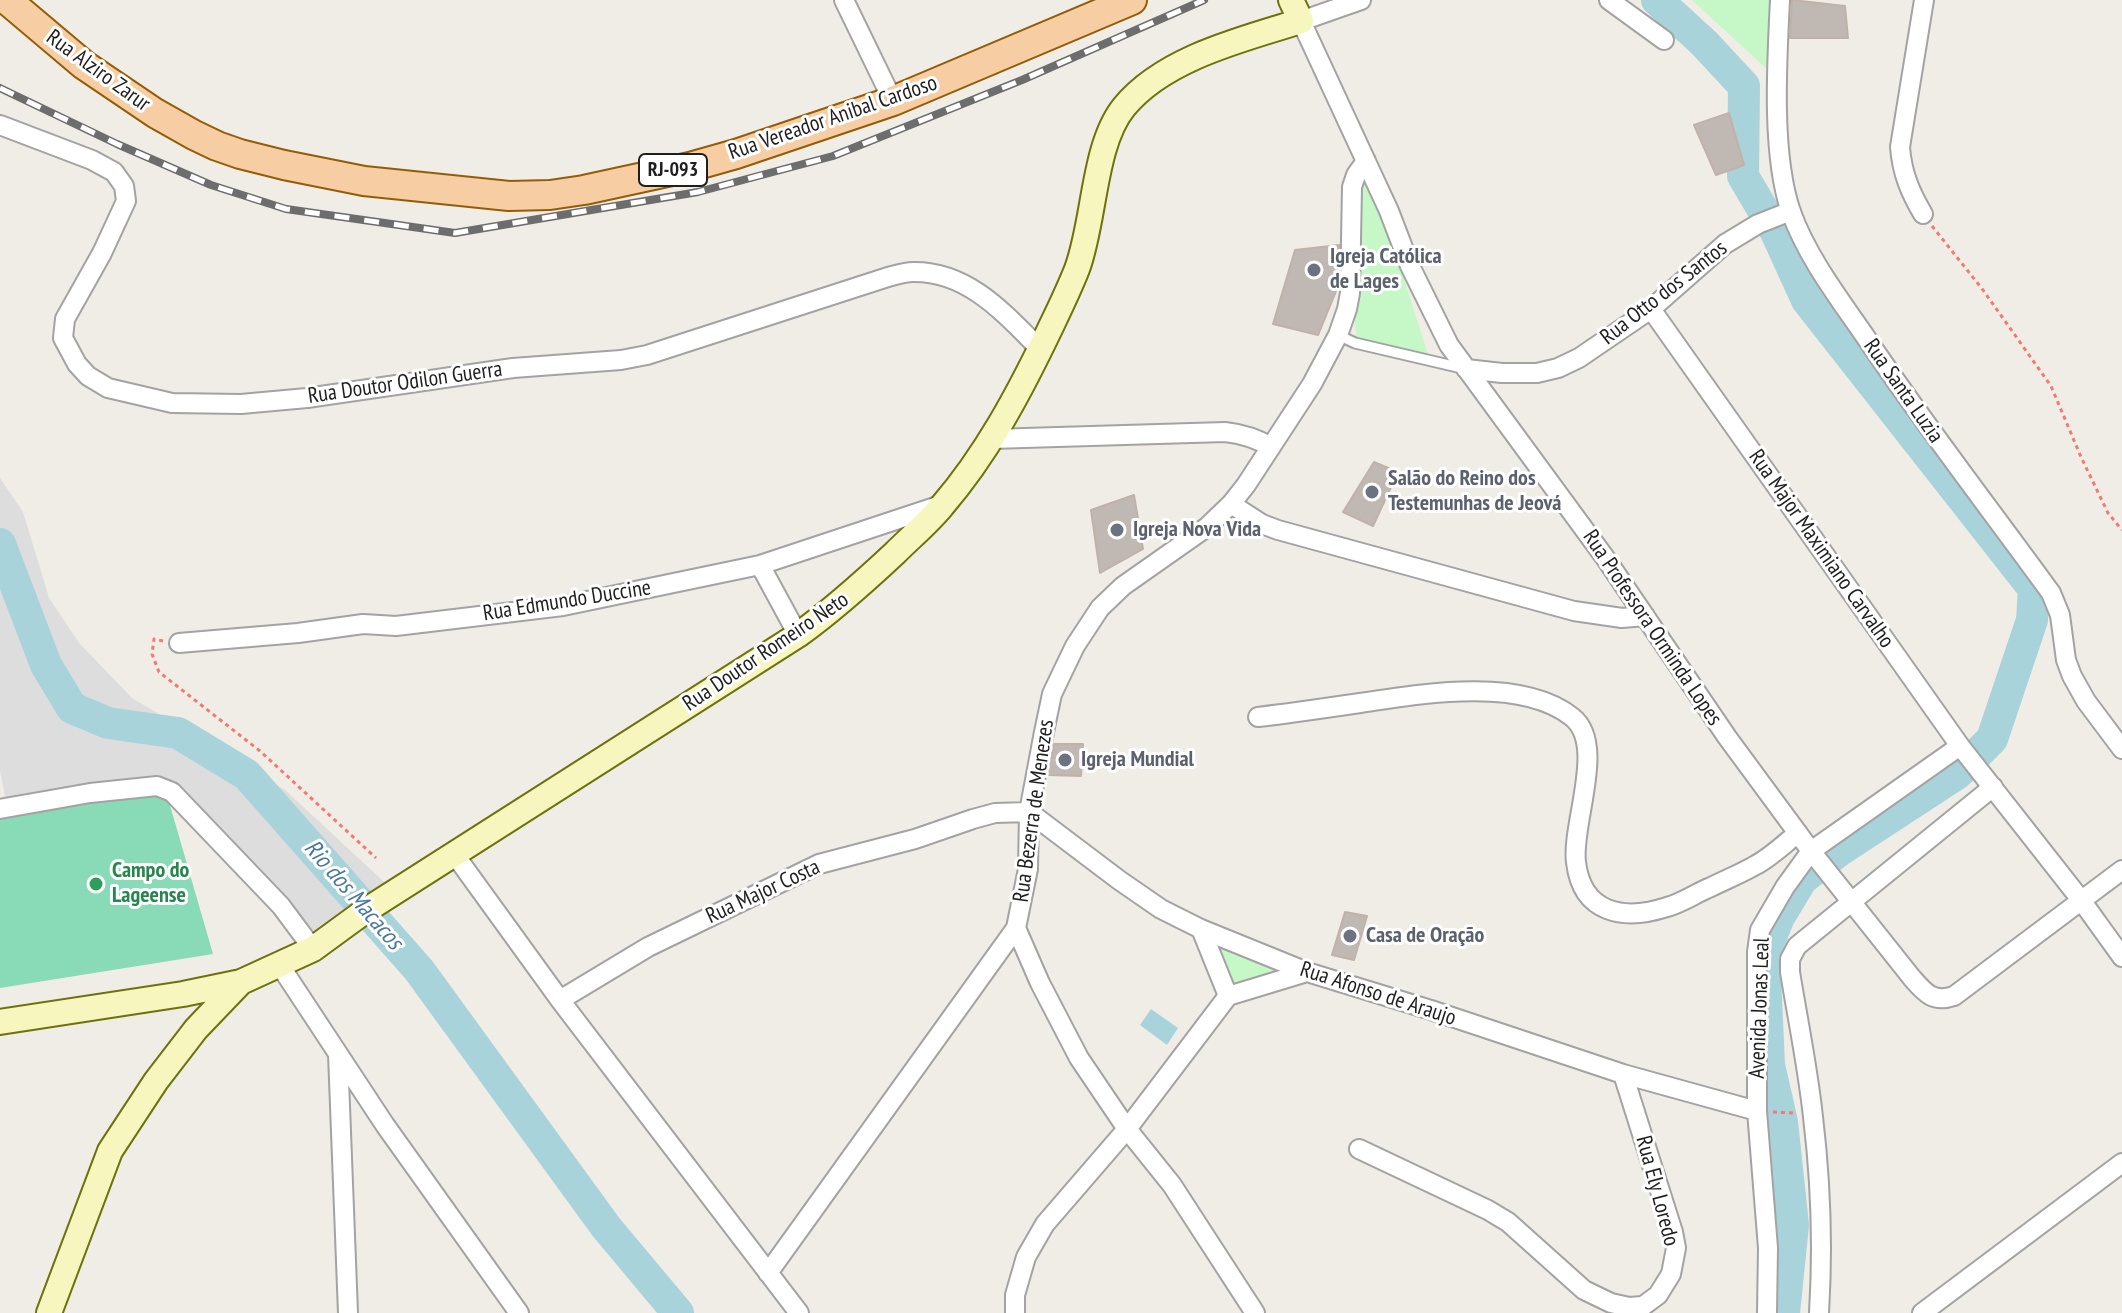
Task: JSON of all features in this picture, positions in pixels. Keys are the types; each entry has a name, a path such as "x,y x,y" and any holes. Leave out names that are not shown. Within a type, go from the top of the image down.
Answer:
{"main road":[{"name":"Rua Alziro Zarur","path":"7,0 84,65 194,135"},
{"name":"Rua Vereador Anibal Cardoso","path":"194,135 240,154 364,181 509,196 550,195 705,162 816,128 893,101 1132,0"}],"street":[{"path":"844,0 893,101"},
{"path":"1296,10 1361,0"},
{"path":"1609,0 1664,40"},
{"name":"Rua Santa Luzia","path":"1780,0 1779,143 1786,213 1863,333 1964,477 2051,593 2060,615 2062,640 2072,676 2086,701 2122,749"},
{"path":"1923,214 1908,188 1900,147 1924,0"},
{"name":"Rua Professora Orminda Lopes","path":"1296,10 1389,211 1410,266 1449,345 1606,559 1727,737 1815,855 1928,996 1944,999 1954,996 2081,900"},
{"name":"Rua Doutor Romeiro Neto","path":"241,982 313,949 365,911 798,635 861,586 944,504 1012,405 1077,270 1089,229 1108,134 1122,109 1167,71 1296,10"},
{"name":"Rua Doutor Odilon Guerra","path":"0,125 92,160 114,172 124,186 126,201 102,253 65,319 63,338 77,364 88,376 108,388 172,403 241,404 307,398 513,368 621,360 647,355 911,272 954,279 974,289 1040,349"},
{"name":"Rua Bezerra de Menezes","path":"1255,1313 1172,1185 1127,1129 1079,1058 1016,928 1028,869 1029,812 1052,694 1075,646 1100,608 1123,586 1207,527 1231,504 1312,384 1338,335 1347,309 1352,187 1366,161"},
{"name":"Rua Otto dos Santos","path":"1466,369 1537,373 1579,358 1651,309 1725,244 1758,224 1786,213"},
{"name":"Rua Major Maximiano Carvalho","path":"1651,309 1965,752 2122,957"},
{"path":"991,439 1225,432 1243,433 1271,447"},
{"name":"Rua Edmundo Duccine","path":"179,643 363,624 396,626 563,606 760,565 944,504"},
{"path":"1231,504 1262,524 1278,530 1559,607 1598,616 1645,616"},
{"path":"760,565 798,635"},
{"path":"1258,717 1444,691 1500,693 1530,698 1571,715 1583,731 1588,752 1575,860 1580,884 1590,898 1608,911 1630,914 1667,907 1757,865 1798,833"},
{"name":"Avenida Jonas Leal","path":"1767,1313 1768,1248 1757,952 1760,930 1785,887 1815,855 1965,752"},
{"name":"Avenida Jonas Leal","path":"1819,1313 1822,1258 1819,1174 1790,959 1797,946 1846,894 1988,781"},
{"path":"1,806 90,793 163,787 189,809 281,906 313,949"},
{"name":"Rua Afonso de Araujo","path":"1029,812 1161,909 1201,929 1307,972 1623,1074 1762,1112"},
{"name":"Rua Major Costa","path":"560,1000 648,947 819,864 915,839 995,813 1029,812"},
{"path":"455,855 560,1000 799,1313"},
{"path":"2081,900 2122,870"},
{"path":"768,1273 1016,928"},
{"path":"1201,929 1228,996"},
{"path":"279,964 385,1125 519,1313"},
{"path":"1015,1313 1015,1295 1026,1257 1045,1224 1127,1129 1228,996 1307,972"},
{"path":"0,1022 241,982"},
{"path":"49,1313 110,1151 164,1071 213,1010 241,982"},
{"path":"338,1051 348,1313"},
{"name":"Rua Ely Loredo","path":"1359,1149 1508,1222 1584,1290 1611,1303 1643,1306 1658,1295 1671,1274 1676,1248 1623,1074"},
{"path":"1922,1313 2122,1163"}],"lane":[{"name":"Rua Otto dos Santos","path":"1338,335 1355,343 1466,369"}],"path":[{"path":"1923,214 1983,290 2051,386 2108,513 2122,530"},
{"path":"179,643 154,639 152,654 159,672 260,751 376,858"},
{"path":"1762,1112 1799,1114"}],"shaded area":[{"path":"0,478 23,512 49,598 79,643 132,698 285,790 397,894 307,952 171,781 5,797 0,771"}],"green space":[{"path":"1692,0 1770,0 1768,70"},
{"path":"1366,161 1428,354 1357,341 1345,244"},
{"name":"Campo do Lageense","path":"165,788 213,954 0,988 0,813"},
{"path":"1209,942 1299,970 1234,991"}],"water":[{"path":"1151,1009 1178,1028 1167,1045 1140,1025"}],"building":[{"path":"1792,0 1845,6 1848,38 1790,38"},
{"path":"1729,113 1744,165 1716,175 1694,125"},
{"name":"Igreja Católica de Lages","path":"1339,245 1336,291 1318,335 1273,324 1295,250"},
{"name":"Salão do Reino dos Testemunhas de Jeová","path":"1374,462 1398,472 1373,526 1343,512"},
{"name":"Igreja Nova Vida","path":"1134,495 1143,549 1100,573 1091,510"},
{"name":"Igreja Mundial","path":"1054,744 1083,744 1081,776 1048,775"},
{"name":"Casa de Oração","path":"1345,912 1367,916 1354,960 1332,955"}],"waterway":[{"path":"1657,0 1704,43 1744,86 1743,176 1776,232 1807,300 2034,589 2032,620 1992,739 1958,773 1840,850 1802,879 1779,917 1764,955 1769,1065 1782,1122 1793,1225 1784,1313"},
{"name":"Rio dos Macacos","path":"0,544 46,665 72,708 108,723 178,733 247,775 419,970 606,1227 678,1313"}],"railway":[{"path":"0,88 211,185 286,209 455,233 698,192 833,156 1022,80 1204,0"}],"place":[{"name":"Igreja Católica de Lages","path":"1314,270"},
{"name":"Salão do Reino dos Testemunhas de Jeová","path":"1372,492"},
{"name":"Igreja Nova Vida","path":"1117,530"},
{"name":"Igreja Mundial","path":"1065,760"},
{"name":"Campo do Lageense","path":"96,884"},
{"name":"Casa de Oração","path":"1350,936"}]}
